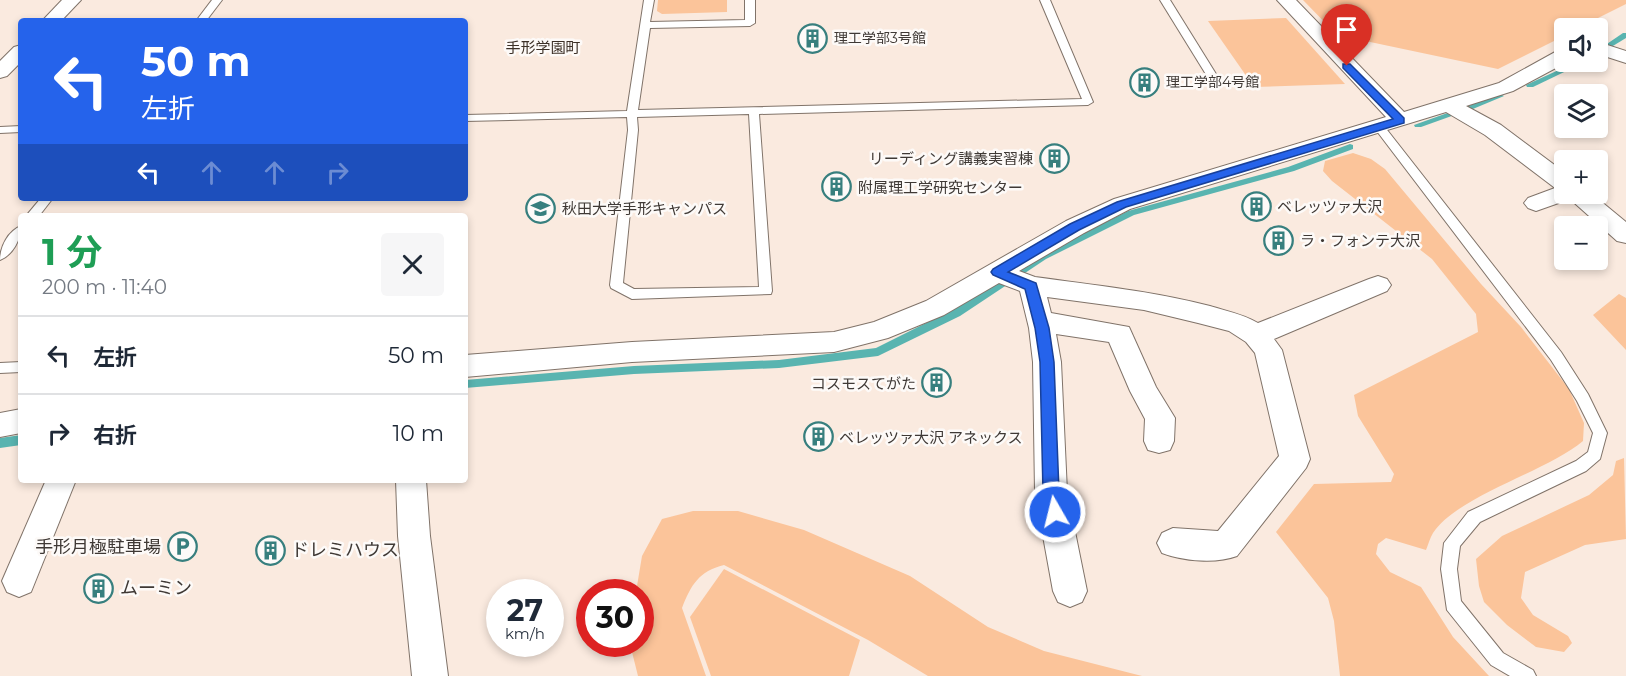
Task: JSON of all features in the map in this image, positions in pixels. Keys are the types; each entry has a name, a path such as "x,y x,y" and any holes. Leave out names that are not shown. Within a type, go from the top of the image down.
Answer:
{"street":[{"path":"54,18 72,0"},
{"path":"1286,0 1390,124"},
{"path":"1608,52 1625,57"},
{"path":"0,72 18,54"},
{"path":"468,366 632,352 834,342 879,332 935,308 1074,227 1122,204 1450,106 1506,87 1554,61"},
{"path":"1450,106 1493,130 1554,176"},
{"path":"1536,202 1554,196"},
{"path":"1590,204 1626,235"},
{"path":"998,273 1030,286 1082,291 1198,312 1238,324 1256,335 1268,350 1295,459 1226,546 1173,543"},
{"path":"1256,335 1378,285"},
{"path":"1030,286 1040,321 1047,362 1051,492 1070,591"},
{"path":"1040,321 1119,333 1144,391 1160,418 1159,441"},
{"path":"0,424 18,421"},
{"path":"19,581 60,483"},
{"path":"411,483 414,536 430,676"}],"lane":[{"path":"203,18 217,0"},
{"path":"649,0 632,114 633,130 616,285 632,294 766,291 754,111"},
{"path":"646,25 750,23 750,0"},
{"path":"468,118 1088,102 1045,0"},
{"path":"1165,0 1211,74"},
{"path":"1390,124 1556,356 1583,398 1600,433 1595,455 1581,466 1474,517 1452,543 1449,569 1454,604 1497,659 1527,676"},
{"path":"0,130 18,129"},
{"path":"34,213 44,201"},
{"path":"0,256 18,234"},
{"path":"0,368 18,367"}],"shaded area":[{"path":"658,0 727,0 727,12 662,14 657,11"},
{"path":"1303,0 1626,0 1626,4 1598,18 1554,18 1554,41 1498,69 1337,35"},
{"path":"1286,18 1345,84 1254,87 1208,21"},
{"path":"1353,153 1371,159 1385,169 1481,284 1521,327 1569,389 1584,423 1583,441 1547,463 1461,507 1433,533 1426,550 1386,538 1378,544 1376,554 1390,572 1421,587 1453,637 1489,676 1340,676 1334,621 1328,598 1276,532 1314,484 1391,482 1394,474 1358,416 1354,395 1478,332 1476,314 1432,259 1332,181 1323,171 1325,161"},
{"path":"1619,294 1626,298 1626,350 1593,315"},
{"path":"1624,458 1626,539 1585,545 1525,572 1521,598 1533,615 1568,636 1572,643 1564,652 1536,647 1507,625 1484,602 1479,586 1476,559 1502,536 1589,495 1613,475 1616,461"},
{"path":"693,511 738,511 804,530 910,576 988,627 1044,651 1142,676 928,676 868,640 724,565 708,571 697,580 682,608 706,676 638,676 633,657 654,657 654,579 638,579 642,556 662,519"},
{"path":"724,569 860,640 849,676 711,676 690,617"}],"waterway":[{"path":"1608,47 1626,35"},
{"path":"1530,85 1559,72"},
{"path":"1465,109 1500,96"},
{"path":"1418,125 1456,113"},
{"path":"468,384 634,370 779,364 878,352 956,313 1043,257 1131,213 1291,169 1350,147"},
{"path":"0,443 18,440"}],"place":[{"name":"理工学部3号館","path":"813,38"},
{"name":"理工学部4号館","path":"1145,82"},
{"name":"リーディング講義実習棟","path":"1054,158"},
{"name":"附属理工学研究センター","path":"837,187"},
{"name":"ベレッツァ大沢","path":"1256,206"},
{"name":"秋田大学手形キャンパス","path":"541,208"},
{"name":"ラ・フォンテ大沢","path":"1279,240"},
{"name":"コスモスてがた","path":"937,383"},
{"name":"ベレッツァ大沢 アネックス","path":"818,437"},
{"name":"手形月極駐車場","path":"182,547"},
{"name":"ドレミハウス","path":"270,550"},
{"name":"ムーミン","path":"99,588"}],"district":[{"name":"手形学園町","path":"543,47"}],"route":[{"path":"1055,512 1051,492 1047,362 1042,328 1031,286 997,272 1074,227 1122,204 1341,140 1400,120 1347,66"}]}
